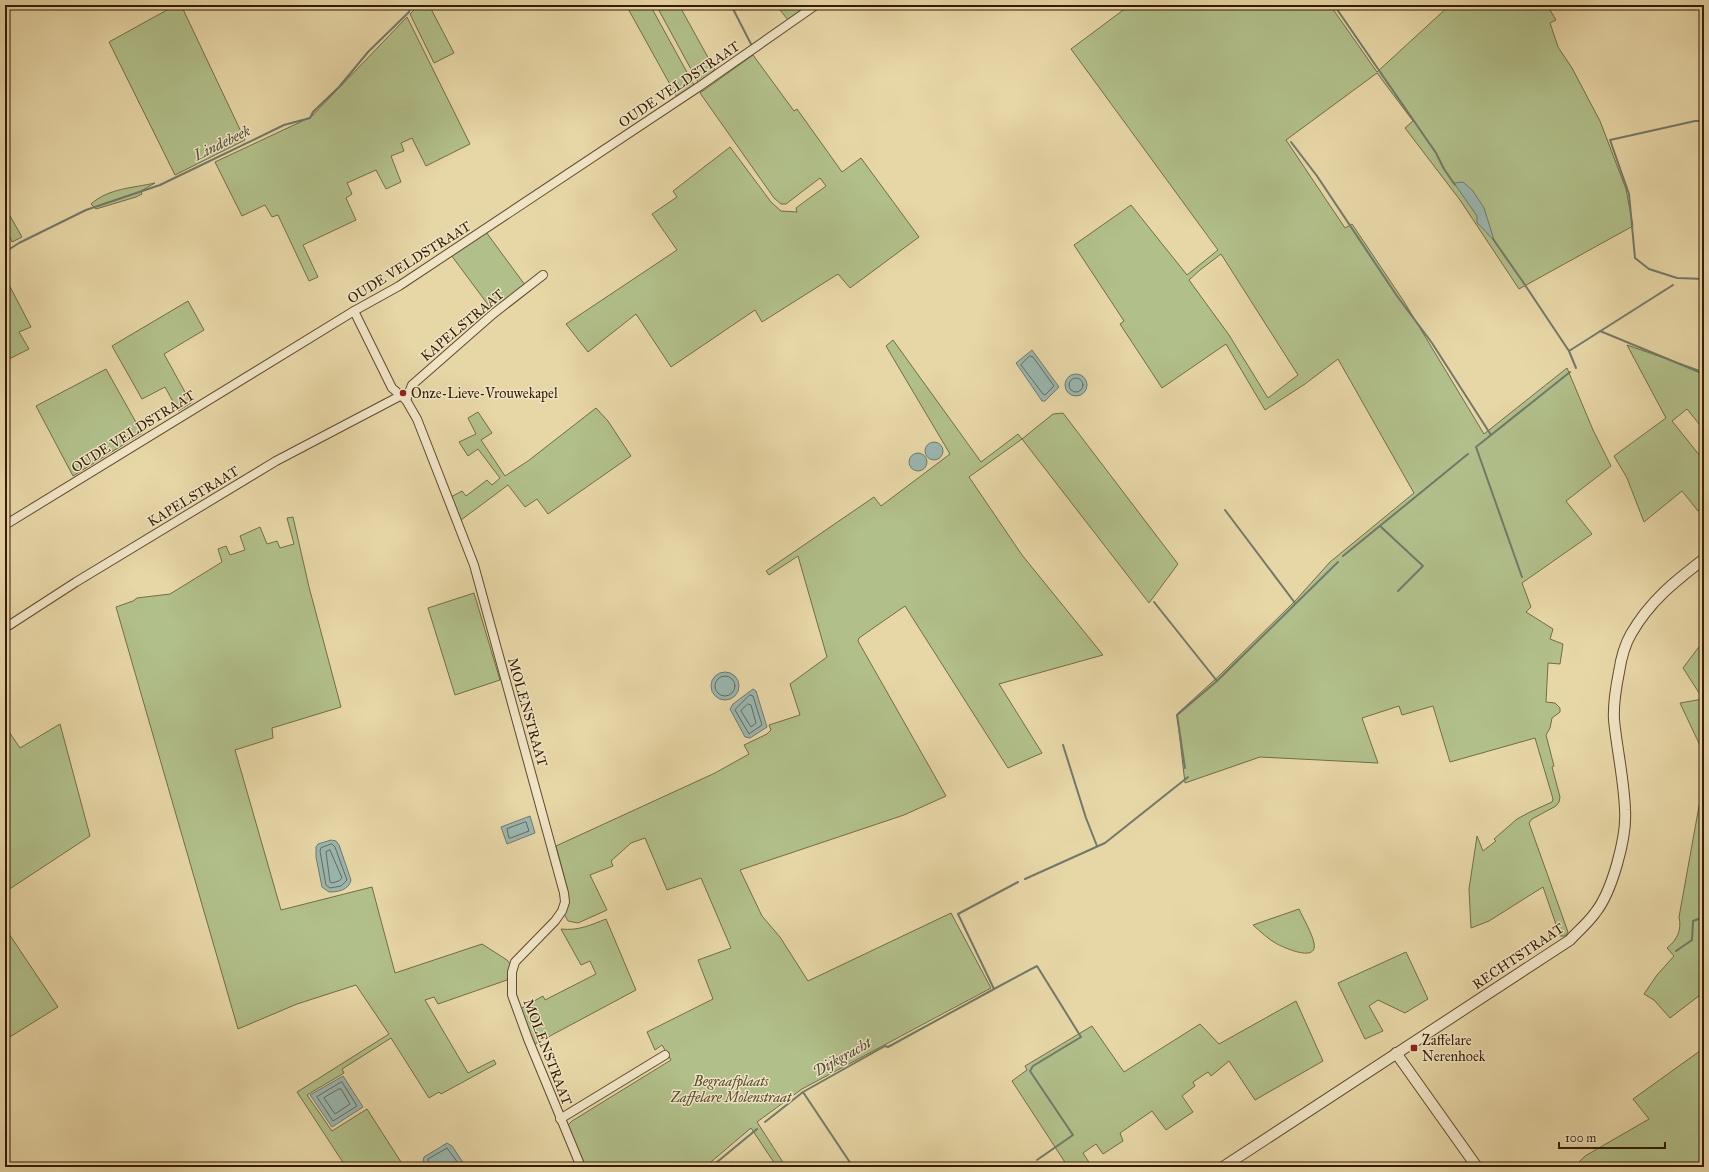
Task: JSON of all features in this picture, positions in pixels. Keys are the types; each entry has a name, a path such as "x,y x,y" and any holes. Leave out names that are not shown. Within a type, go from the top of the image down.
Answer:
{"street":[{"name":"OUDE VELDSTRAAT","path":"5,525 354,311 398,286 689,94 816,5"},
{"name":"KAPELSTRAAT","path":"5,628 87,575 276,461 403,398 412,385 493,314 543,275"},
{"name":"MOLENSTRAAT","path":"354,311 392,388 403,398 417,419 474,565 564,893 565,902 562,911 555,921 515,962 512,972 512,984 515,1005 560,1119 581,1167"},
{"name":"RECHTSTRAAT","path":"1224,1167 1570,940 1596,913 1610,885 1622,846 1625,806 1614,718 1616,688 1624,649 1631,635 1651,606 1666,588 1704,559"},
{"path":"1396,1053 1477,1167"},
{"name":"MOLENSTRAAT","path":"560,1119 665,1055"}],"green space":[{"path":"176,5 181,5 245,140 175,175 109,42"},
{"path":"419,5 429,5 454,53 434,63 410,14"},
{"path":"626,5 650,5 694,85 677,97"},
{"path":"656,5 679,5 715,70 698,82"},
{"path":"776,5 808,5 788,20"},
{"path":"1130,5 1330,5 1377,72 1450,5 1547,5 1556,20 1550,23 1558,47 1572,68 1600,121 1626,189 1633,226 1519,289 1460,200 1405,128 1413,121 1377,73 1286,140 1345,228 1352,224 1403,300 1484,434 1567,368 1593,430 1611,466 1566,501 1592,534 1522,583 1531,607 1526,612 1553,629 1550,639 1563,644 1560,664 1548,663 1546,702 1555,703 1560,708 1560,712 1552,718 1550,728 1546,735 1560,797 1556,806 1532,819 1529,823 1568,932 1565,936 1560,936 1543,887 1489,921 1471,928 1469,889 1477,836 1483,851 1496,841 1494,839 1517,819 1552,802 1553,799 1535,738 1450,762 1433,706 1402,715 1399,706 1362,718 1378,763 1260,757 1185,783 1177,714 1221,674 1295,601 1330,562 1414,493 1338,359 1305,384 1265,410 1226,344 1162,388 1120,324 1124,321 1074,245 1131,205 1187,275 1218,250 1071,49","holes":["1221,254 1298,375 1268,398 1229,335 1189,280"]},
{"path":"407,17 470,144 426,166 412,138 401,143 404,151 391,156 401,182 386,189 376,170 347,183 352,194 346,198 356,220 303,245 318,277 309,281 278,215 272,217 265,205 242,216 215,162 311,117"},
{"path":"753,55 794,111 797,109 842,172 861,158 919,237 850,288 838,274 762,322 755,310 671,367 636,314 588,352 566,324 677,250 652,214 677,197 673,191 730,147 771,202 781,211 797,212 796,208 826,186 820,178 786,204 781,204 774,198 700,93"},
{"path":"155,183 141,191 142,194 136,197 96,209 91,204 113,192"},
{"path":"5,207 22,237 12,242 5,224"},
{"path":"486,232 525,285 492,310 451,255"},
{"path":"5,277 31,327 19,332 29,349 5,361"},
{"path":"188,301 204,330 164,354 191,403 178,411 165,387 142,399 112,346"},
{"name":"Begraafplaats Zaffelare Molenstraat","path":"893,340 981,462 1018,434 1022,439 969,477 1022,555 1103,655 999,684 1042,753 1008,768 905,606 859,638 858,641 946,796 904,815 740,870 762,916 780,937 808,981 951,913 991,988 802,1089 757,1122 786,1167 777,1167 751,1128 705,1167 586,1167 567,1126 572,1121 671,1060 662,1045 655,1050 647,1032 713,999 698,960 731,948 701,878 667,890 645,838 631,843 611,861 613,866 590,875 607,910 578,923 568,921 564,914 568,896 567,887 556,846 715,773 749,754 744,745 767,734 771,730 769,725 800,715 790,684 827,657 798,556 769,575 766,571 874,497 881,506 950,454 886,346"},
{"path":"1627,345 1704,372 1704,430 1687,409 1672,421 1704,461 1704,507 1698,511 1682,491 1644,522 1627,478 1614,456 1666,418"},
{"path":"106,369 142,433 73,476 36,406"},
{"path":"596,408 608,421 631,456 548,514 537,499 525,507 508,485 461,520 451,497 462,491 466,496 487,480 492,485 500,478 478,449 468,456 459,442 476,434 468,418 478,412 492,433 481,440 505,476 528,461"},
{"path":"1063,413 1178,564 1149,603 1022,439 1053,414"},
{"path":"293,517 309,587 341,707 272,728 273,738 235,750 281,910 372,887 395,973 482,944 507,960 510,964 507,980 438,1004 434,997 425,1000 468,1073 494,1060 496,1064 441,1094 439,1092 429,1098 391,1038 342,1069 344,1073 307,1095 332,1131 367,1109 401,1162 394,1167 346,1167 297,1092 389,1034 356,985 297,1004 238,1029 116,607 137,598 170,594 222,562 218,549 226,546 230,555 245,550 240,536 260,527 267,544 277,541 280,548 294,544 287,518"},
{"path":"474,593 500,680 455,695 428,608"},
{"path":"1704,640 1704,754 1680,703 1703,699 1683,668"},
{"path":"60,724 90,836 5,892 5,726 20,748"},
{"path":"1703,784 1704,992 1670,1018 1654,1000 1644,994 1657,975 1674,956 1667,948 1674,942 1680,926 1679,917"},
{"path":"1299,909 1313,939 1314,949 1311,952 1306,953 1293,951 1281,946 1253,925"},
{"path":"606,919 636,990 535,1044 520,1009 543,996 545,1000 596,974 590,961 581,965 561,929 579,928"},
{"path":"5,928 58,1007 5,1040"},
{"path":"1406,952 1428,999 1405,1013 1378,1000 1369,1006 1383,1031 1365,1039 1338,983"},
{"path":"1296,1001 1323,1061 1255,1100 1229,1061 1211,1076 1208,1072 1193,1082 1195,1086 1182,1096 1193,1112 1166,1130 1152,1111 1120,1133 1123,1141 1103,1154 1096,1144 1083,1153 1092,1167 1068,1167 1012,1081 1027,1070 1025,1066 1092,1026 1124,1072 1200,1024 1219,1044"},
{"path":"1704,1048 1704,1167 1574,1167 1585,1156 1649,1119 1633,1099"}],"water":[{"path":"1463,182 1473,191 1484,208 1494,240 1477,223 1477,216 1454,183"},
{"path":"1032,350 1059,387 1045,401 1042,401 1016,363"},
{"path":"1076,374 1084,377 1087,385 1084,393 1076,396 1068,393 1065,385 1068,377"},
{"path":"934,442 938,443 942,447 942,455 938,459 934,460 930,459 926,455 925,451 926,447 930,443"},
{"path":"914,453 922,453 927,458 925,469 922,471 914,471 909,466 909,458"},
{"path":"725,672 735,676 739,686 735,696 725,700 715,696 711,686 715,676"},
{"path":"753,689 756,691 767,727 750,738 745,737 730,709 733,704"},
{"path":"530,816 535,833 507,844 501,827"},
{"path":"331,840 336,841 339,845 351,880 346,888 336,892 329,892 322,887 316,857 316,847 318,844"},
{"path":"343,1076 363,1107 332,1127 310,1095"},
{"path":"447,1143 452,1146 466,1167 427,1167 423,1161 424,1157"}],"waterway":[{"name":"Lindebeek","path":"5,252 19,243 86,210 160,185 284,125 310,118 313,112 339,87 368,52 409,12 410,9 408,5"},
{"path":"731,5 752,46"},
{"path":"1334,5 1436,153 1444,169 1455,185"},
{"path":"1704,121 1695,121 1610,140 1629,194 1635,258 1649,269 1677,278 1704,279"},
{"path":"1291,142 1317,176 1397,296 1432,343 1491,435"},
{"path":"1493,239 1569,351"},
{"path":"1576,368 1569,351 1673,285"},
{"path":"1600,331 1704,374"},
{"path":"1522,577 1476,447 1570,372"},
{"path":"1343,556 1468,454"},
{"path":"1225,510 1295,603"},
{"path":"1380,526 1423,566 1398,591"},
{"path":"1185,768 1177,715 1217,681 1338,562"},
{"path":"1154,602 1217,681"},
{"path":"1063,745 1086,818 1097,846"},
{"path":"1025,879 1105,843 1188,777"},
{"name":"Dijkgracht","path":"853,1167 803,1092 885,1046 888,1047 994,989 958,914 1018,882"},
{"path":"1676,951 1692,940 1693,921 1704,917"},
{"path":"994,989 1037,966 1081,1037 1033,1066 1030,1071 1073,1135 1037,1160"},
{"path":"765,1122 803,1092"},
{"path":"711,1167 757,1129"}],"place":[{"name":"Onze-Lieve-Vrouwekapel","path":"403,393"},
{"name":"Zaffelare Nerenhoek","path":"1414,1048"}]}
